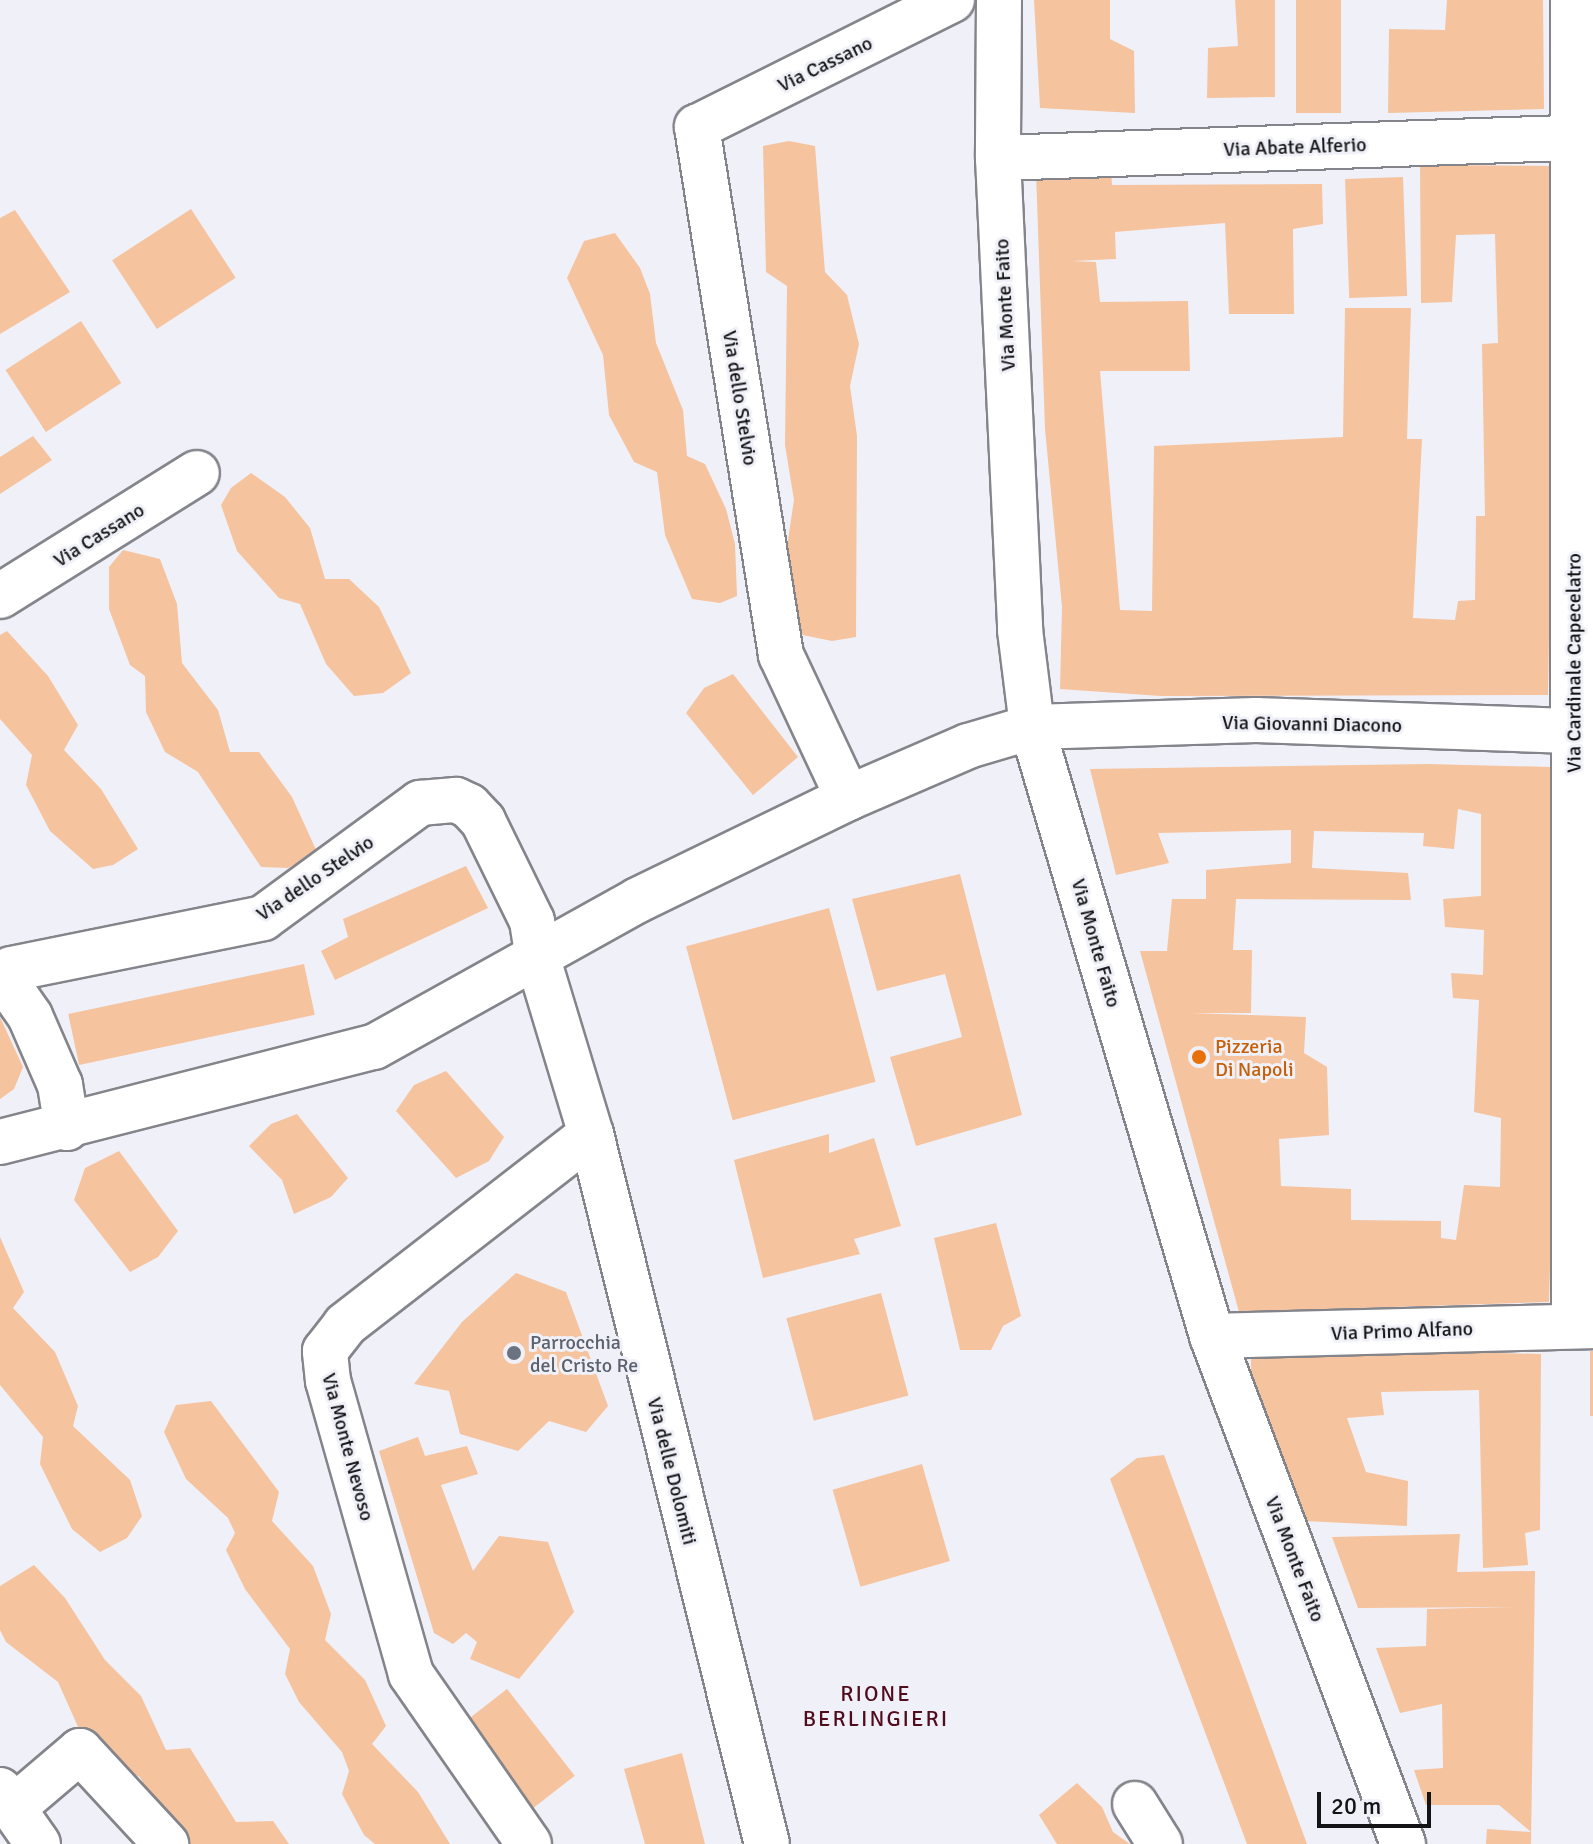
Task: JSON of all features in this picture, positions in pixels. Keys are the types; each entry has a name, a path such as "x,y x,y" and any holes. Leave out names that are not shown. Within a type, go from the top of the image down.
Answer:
{"street":[{"name":"Via Cassano","path":"697,127 952,0"},
{"name":"Via Monte Faito","path":"999,0 998,158 1020,630 1032,727 1212,1336 1403,1844"},
{"name":"Via Cardinale Capecelatro","path":"1573,0 1582,137 1584,1326"},
{"name":"Via dello Stelvio","path":"697,127 781,655 848,798"},
{"name":"Via Abate Alferio","path":"998,158 1582,137"},
{"name":"Via Cassano","path":"0,596 197,473"},
{"name":"Via Giovanni Diacono","path":"1032,727 1256,720 1584,732"},
{"path":"0,1142 67,1128 374,1047 538,959 638,900 848,798 968,746 1032,727"},
{"name":"Via dello Stelvio","path":"67,1128 60,1085 30,1016 8,985 11,969 263,918 420,803 456,800 483,821 532,921 538,959"},
{"name":"Via delle Dolomiti","path":"538,959 591,1134 767,1844"},
{"name":"Via Monte Nevoso","path":"529,1844 411,1674 328,1381 325,1351 345,1325 591,1134"},
{"name":"Via Primo Alfano","path":"1212,1336 1584,1326"},
{"path":"38,1844 6,1799 80,1751 166,1844"},
{"path":"1135,1804 1160,1844"}],"building":[{"path":"1034,0 1110,0 1110,39 1134,51 1135,113 1040,108"},
{"path":"1235,0 1275,0 1275,97 1207,98 1208,48 1238,46"},
{"path":"1296,0 1341,0 1341,113 1296,113"},
{"path":"1447,0 1543,0 1544,109 1388,113 1389,29 1445,30"},
{"path":"789,141 815,146 825,272 847,295 859,344 850,386 857,436 856,637 832,641 793,633 786,553 794,500 785,445 787,286 766,272 763,146"},
{"path":"1420,165 1557,166 1548,695 1161,696 1060,689 1062,607 1045,429 1036,172 1111,169 1112,185 1322,184 1323,224 1293,229 1294,314 1229,314 1225,223 1115,232 1116,259 1072,261 1096,262 1100,302 1188,301 1190,371 1100,371 1120,610 1152,611 1154,446 1343,437 1345,308 1411,308 1407,439 1422,439 1413,618 1455,620 1458,601 1475,600 1476,516 1485,516 1482,344 1498,343 1495,234 1456,235 1452,302 1421,303"},
{"path":"1403,177 1407,296 1349,298 1345,179"},
{"path":"191,209 236,278 157,329 112,260"},
{"path":"15,210 70,292 0,334 0,218"},
{"path":"615,233 640,268 650,294 656,343 683,410 687,456 705,464 726,509 735,544 737,596 720,603 692,599 665,535 657,472 634,462 609,415 603,355 567,278 584,241"},
{"path":"81,321 121,383 46,432 6,370"},
{"path":"33,436 52,460 0,494 0,457"},
{"path":"251,473 285,497 310,528 325,579 349,579 379,607 411,673 383,693 354,696 326,664 300,604 279,598 237,551 221,505 231,488"},
{"path":"123,550 160,559 177,604 182,663 218,710 230,752 259,752 292,797 317,852 288,868 261,867 198,772 165,752 146,712 145,676 130,665 109,609 109,567"},
{"path":"7,631 48,676 78,725 64,750 101,789 138,849 113,865 93,869 50,831 26,785 32,755 0,719 0,635"},
{"path":"733,674 798,757 753,795 686,713 704,688"},
{"path":"1427,764 1551,767 1556,1049 1549,1302 1239,1312 1140,951 1167,951 1172,899 1206,899 1206,870 1291,863 1291,830 1158,833 1169,863 1116,875 1090,769","holes":["1458,809 1481,814 1481,896 1443,899 1445,927 1484,930 1483,975 1451,973 1453,998 1479,1000 1474,1112 1501,1118 1500,1187 1464,1185 1456,1240 1441,1238 1441,1221 1351,1220 1351,1189 1281,1186 1279,1139 1329,1135 1327,1067 1304,1053 1306,1017 1191,1013 1251,1013 1252,950 1233,950 1236,899 1411,900 1408,873 1312,868 1314,831 1424,833 1423,846 1454,849"]},
{"path":"466,866 488,908 335,980 321,951 348,937 343,919"},
{"path":"960,874 1022,1115 916,1146 890,1057 962,1037 945,974 877,991 852,899"},
{"path":"829,908 876,1082 733,1120 686,946"},
{"path":"304,964 315,1015 79,1065 68,1014"},
{"path":"0,1017 23,1067 14,1089 0,1099"},
{"path":"446,1071 504,1137 489,1161 456,1178 396,1111 414,1085"},
{"path":"297,1114 348,1178 331,1197 294,1214 282,1180 249,1146 271,1124"},
{"path":"829,1134 829,1153 874,1138 901,1226 854,1239 860,1254 763,1278 734,1160"},
{"path":"119,1151 178,1231 158,1257 130,1272 74,1200 85,1168"},
{"path":"996,1223 1021,1316 1003,1326 991,1350 960,1350 934,1238"},
{"path":"0,1237 24,1292 13,1308 55,1352 78,1406 73,1426 130,1480 142,1516 127,1538 100,1552 72,1529 40,1464 43,1437 0,1385"},
{"name":"Parrocchia del Cristo Re","path":"516,1273 566,1292 608,1406 586,1432 549,1421 518,1451 460,1434 449,1391 414,1384 462,1322"},
{"path":"881,1293 908,1395 814,1421 786,1318"},
{"path":"1377,1350 1541,1354 1540,1530 1525,1533 1528,1565 1483,1568 1479,1390 1381,1392 1384,1415 1347,1418 1366,1472 1408,1481 1407,1526 1304,1521 1251,1378 1251,1352"},
{"path":"1590,1351 1593,1351 1593,1416 1590,1416"},
{"path":"211,1401 279,1492 272,1521 313,1566 331,1614 325,1640 365,1680 386,1726 372,1744 418,1792 450,1844 375,1844 364,1835 342,1794 349,1771 342,1752 299,1702 285,1674 290,1649 245,1589 226,1550 235,1533 228,1518 186,1479 164,1432 176,1405"},
{"path":"418,1437 425,1456 467,1446 478,1474 441,1485 473,1571 499,1536 548,1542 574,1612 519,1679 470,1659 477,1642 466,1633 453,1644 434,1633 379,1451"},
{"path":"1164,1455 1307,1844 1247,1844 1110,1479 1137,1458"},
{"path":"922,1464 950,1561 860,1587 833,1490"},
{"path":"1460,1534 1457,1572 1535,1571 1531,1844 1486,1844 1487,1829 1531,1832 1499,1805 1426,1805 1414,1770 1443,1768 1442,1704 1400,1713 1376,1648 1426,1646 1427,1609 1515,1607 1358,1608 1332,1537"},
{"path":"34,1565 65,1598 105,1660 141,1696 166,1750 190,1748 236,1822 273,1821 289,1844 183,1844 161,1819 140,1777 110,1763 79,1729 58,1682 6,1642 0,1630 0,1586"},
{"path":"507,1689 575,1776 530,1811 462,1724"},
{"path":"682,1753 705,1844 645,1844 624,1769"},
{"path":"1077,1783 1102,1807 1113,1832 1130,1844 1057,1844 1039,1815"}],"place":[{"name":"Pizzeria Di Napoli","path":"1199,1057"},
{"name":"Parrocchia del Cristo Re","path":"514,1353"}],"district":[{"name":"RIONE BERLINGIERI","path":"876,1706"}]}
